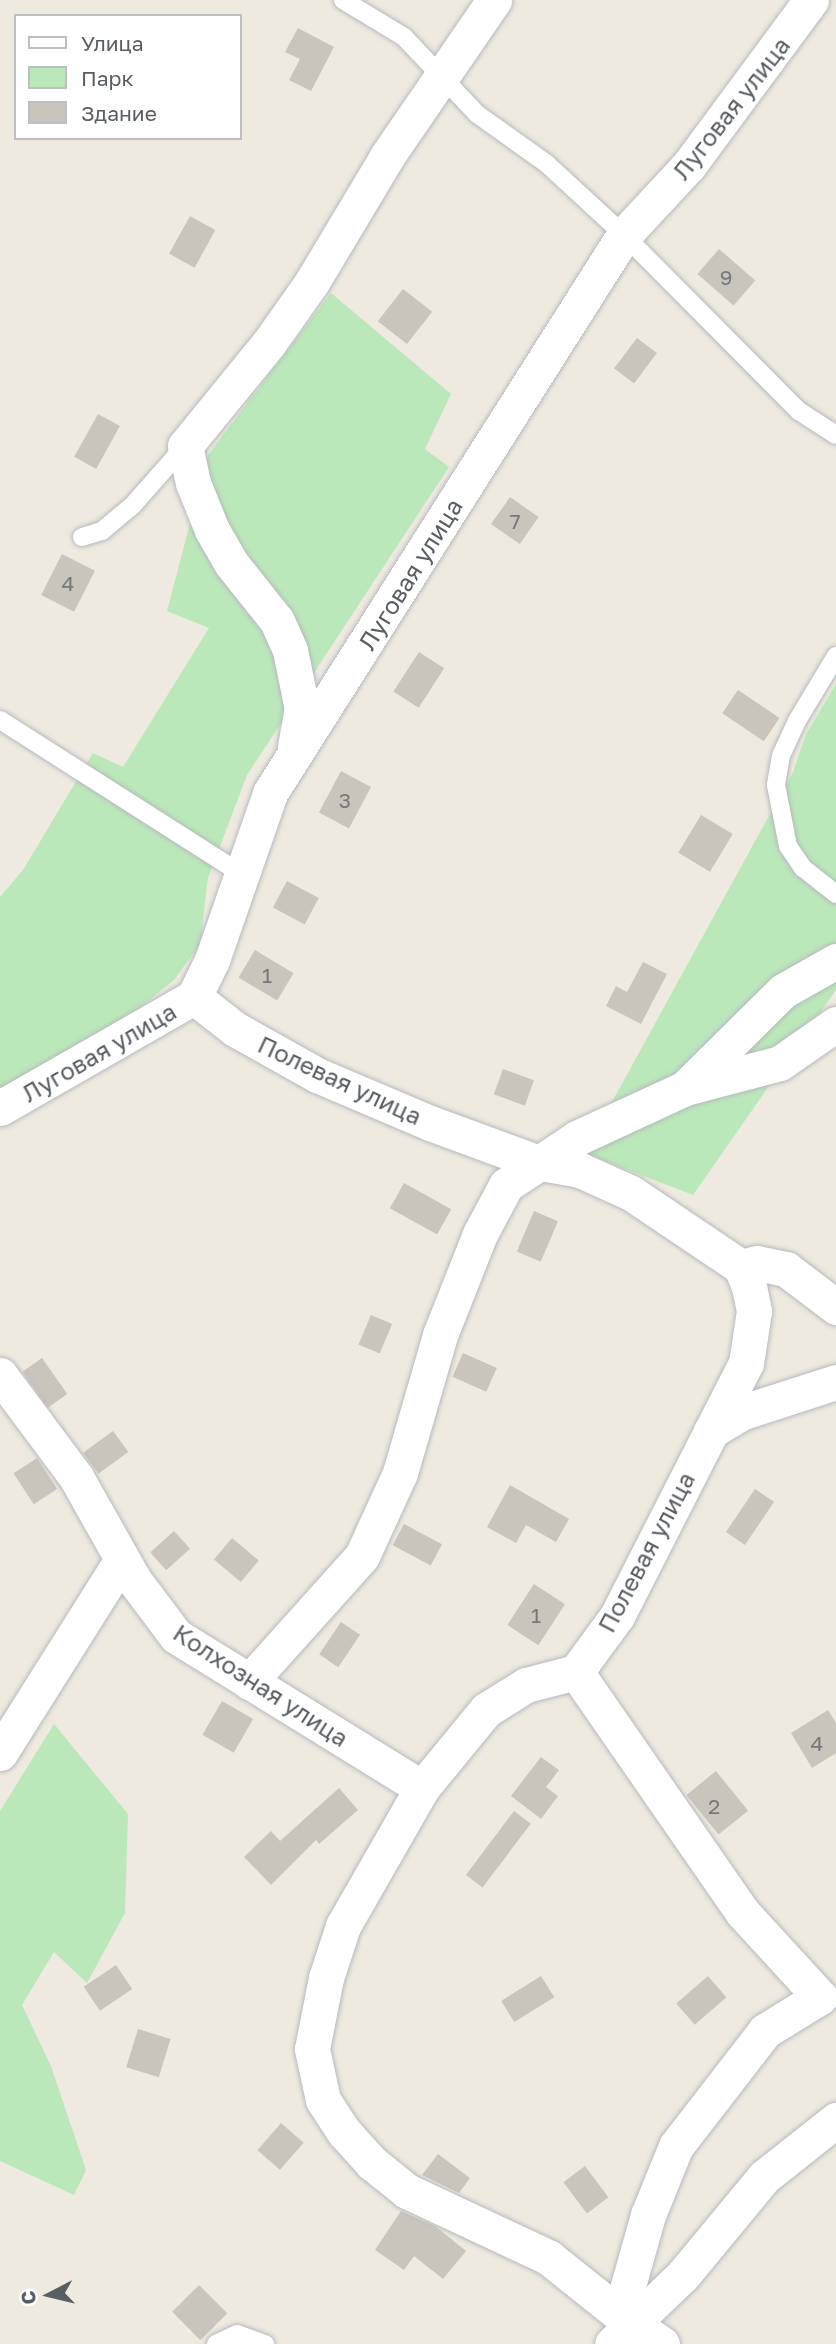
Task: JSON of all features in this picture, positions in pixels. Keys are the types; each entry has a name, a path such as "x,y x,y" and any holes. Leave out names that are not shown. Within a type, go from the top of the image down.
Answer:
{"street":[{"path":"293,757 302,709 290,650 277,621 231,563 212,530 193,483 185,446 269,342 312,282 440,75 494,0"},
{"name":"Луговая улица","path":"0,1108 194,997 270,793 624,235 689,165 811,0"},
{"path":"685,1088 783,991 836,961"},
{"name":"Полевая улица","path":"194,997 235,1029 317,1075 536,1162 580,1170 631,1193 741,1267 754,1311 746,1363 617,1616 576,1672"},
{"path":"248,1682 362,1556 400,1473 415,1432 423,1384 480,1234 506,1185 536,1162 685,1088 780,1063 836,1024"},
{"path":"741,1267 757,1263 786,1269 836,1307"},
{"name":"Колхозная улица","path":"0,1375 76,1477 122,1559 176,1636 422,1788"},
{"path":"711,1431 743,1412 836,1382"},
{"path":"0,1753 122,1559"},
{"path":"621,2327 648,2215 676,2146 765,2031 831,2000 743,1913 576,1672 526,1685 486,1710 422,1788 343,1926 326,1978 312,2049 323,2100 344,2132 407,2191 536,2250 621,2327 662,2344"},
{"path":"621,2327 684,2275 764,2177 836,2120"}],"lane":[{"path":"343,0 404,37 477,114 547,164 624,235 799,411 836,435"},
{"path":"82,537 102,531 132,506 185,446"},
{"path":"836,656 781,756 776,785 788,846 803,868 836,894"},
{"path":"0,720 242,874"},
{"path":"216,2344 237,2334 265,2344"}],"green space":[{"path":"331,293 451,394 425,449 449,467 247,775 208,878 200,944 174,980 110,1032 0,1088 0,897 23,870 93,753 123,767 209,628 167,611 208,455"},
{"path":"836,684 836,990 693,1195 584,1153 793,772 806,734"},
{"path":"54,1724 128,1814 125,1913 87,1983 54,1952 22,2005 51,2066 86,2170 74,2195 0,2161 0,1811"}],"building":[{"path":"298,28 334,47 311,91 289,80 300,59 285,52"},
{"path":"190,216 215,230 195,268 169,254"},
{"path":"719,249 755,280 734,305 697,274"},
{"path":"403,289 432,312 407,344 378,321"},
{"path":"637,338 657,353 634,383 614,368"},
{"path":"98,414 120,426 96,469 74,457"},
{"path":"510,497 539,517 520,544 491,524"},
{"path":"62,554 95,571 74,612 41,595"},
{"path":"419,652 444,668 419,708 393,691"},
{"path":"738,690 779,718 764,741 722,713"},
{"path":"341,771 371,787 349,828 319,812"},
{"path":"701,815 733,834 710,872 678,853"},
{"path":"287,881 319,898 305,924 273,907"},
{"path":"255,950 294,973 277,1001 239,977"},
{"path":"643,962 667,974 641,1024 606,1006 616,986 627,992"},
{"path":"503,1069 534,1080 525,1106 494,1094"},
{"path":"404,1183 451,1209 437,1235 390,1208"},
{"path":"534,1211 558,1221 541,1262 517,1252"},
{"path":"371,1315 392,1324 380,1353 358,1344"},
{"path":"463,1353 497,1368 486,1392 452,1377"},
{"path":"42,1358 67,1394 48,1408 22,1372"},
{"path":"113,1431 128,1452 98,1474 83,1453"},
{"path":"37,1458 57,1489 34,1504 14,1473"},
{"path":"510,1485 569,1519 556,1542 526,1525 516,1543 487,1527"},
{"path":"755,1489 774,1502 745,1545 726,1532"},
{"path":"404,1524 442,1544 431,1565 393,1545"},
{"path":"174,1531 190,1549 166,1570 150,1552"},
{"path":"232,1538 259,1560 241,1582 214,1559"},
{"path":"534,1584 565,1604 538,1645 507,1625"},
{"path":"341,1622 360,1635 338,1667 319,1654"},
{"path":"222,1701 253,1719 234,1753 202,1735"},
{"path":"828,1710 836,1723 836,1753 812,1768 791,1733"},
{"path":"541,1757 559,1770 546,1787 558,1796 541,1819 511,1796"},
{"path":"716,1771 748,1811 719,1835 686,1795"},
{"path":"339,1788 358,1810 319,1844 316,1840 271,1885 244,1857 271,1831 280,1841"},
{"path":"514,1811 531,1824 483,1888 466,1875"},
{"path":"116,1965 132,1989 100,2011 84,1987"},
{"path":"541,1976 554,1997 514,2022 501,2001"},
{"path":"708,1976 726,1997 695,2025 676,2004"},
{"path":"138,2029 171,2039 159,2077 126,2067"},
{"path":"281,2123 304,2143 280,2170 257,2150"},
{"path":"438,2154 470,2178 459,2193 422,2175"},
{"path":"585,2166 608,2197 587,2213 563,2182"},
{"path":"401,2211 435,2226 466,2251 443,2279 414,2256 404,2270 375,2250"},
{"path":"199,2285 227,2313 200,2340 172,2312"}]}
